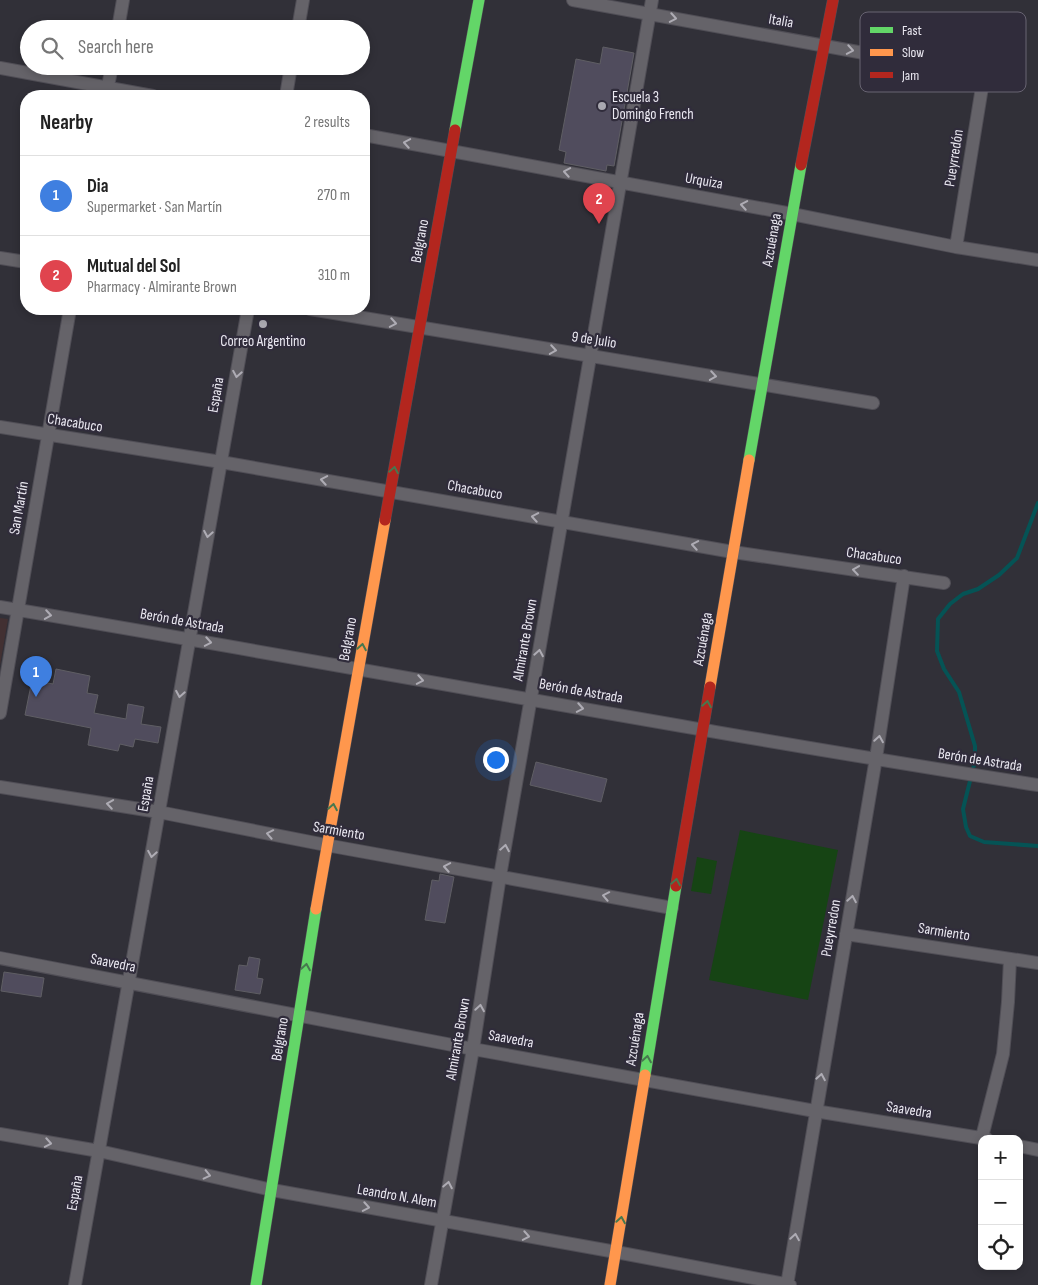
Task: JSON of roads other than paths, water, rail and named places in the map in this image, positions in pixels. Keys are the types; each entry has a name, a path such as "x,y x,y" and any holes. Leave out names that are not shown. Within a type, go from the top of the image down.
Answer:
{"street":[{"path":"120,20 123,0"},
{"path":"300,20 303,0"},
{"name":"Belgrano","path":"256,1285 326,845 479,0"},
{"name":"Italia","path":"573,0 860,52"},
{"name":"Almirante Brown","path":"431,1285 652,0"},
{"name":"Azcuénaga","path":"610,1285 702,730 792,214 832,0"},
{"path":"0,68 20,72"},
{"path":"31,75 98,90"},
{"path":"107,90 110,75"},
{"path":"287,90 290,75"},
{"name":"Pueyrredón","path":"956,247 981,92"},
{"name":"Urquiza","path":"370,136 792,214 956,247 1038,260"},
{"path":"0,258 20,261"},
{"name":"San Martín","path":"0,713 69,315"},
{"name":"España","path":"75,1285 247,315"},
{"name":"9 de Julio","path":"344,315 873,403"},
{"name":"Chacabuco","path":"0,427 221,462 733,552 944,583"},
{"name":"Pueyrredon","path":"788,1285 815,1111 876,758 904,576"},
{"name":"Berón de Astrada","path":"0,607 702,730 1038,786"},
{"name":"Sarmiento","path":"0,787 159,812 326,845 672,908"},
{"name":"Sarmiento","path":"846,934 1038,962"},
{"name":"Saavedra","path":"0,958 473,1049 815,1111 978,1137"},
{"path":"985,1135 1003,1054 1010,959"},
{"name":"Leandro N. Alem","path":"0,1134 99,1151 272,1190 788,1285"},
{"path":"1023,1147 1038,1150"}],"waterway":[{"path":"1038,503 1017,558 999,575 978,589 963,594 950,604 938,619 937,651 944,669 959,692 975,746 975,761 963,809 966,827 970,836 984,842 1038,846"}],"place":[{"name":"Escuela 3 Domingo French","path":"602,106"},
{"name":"Mutual del Sol","path":"599,224"},
{"name":"Correo Argentino","path":"263,324"},
{"name":"Dia","path":"36,697"}]}
